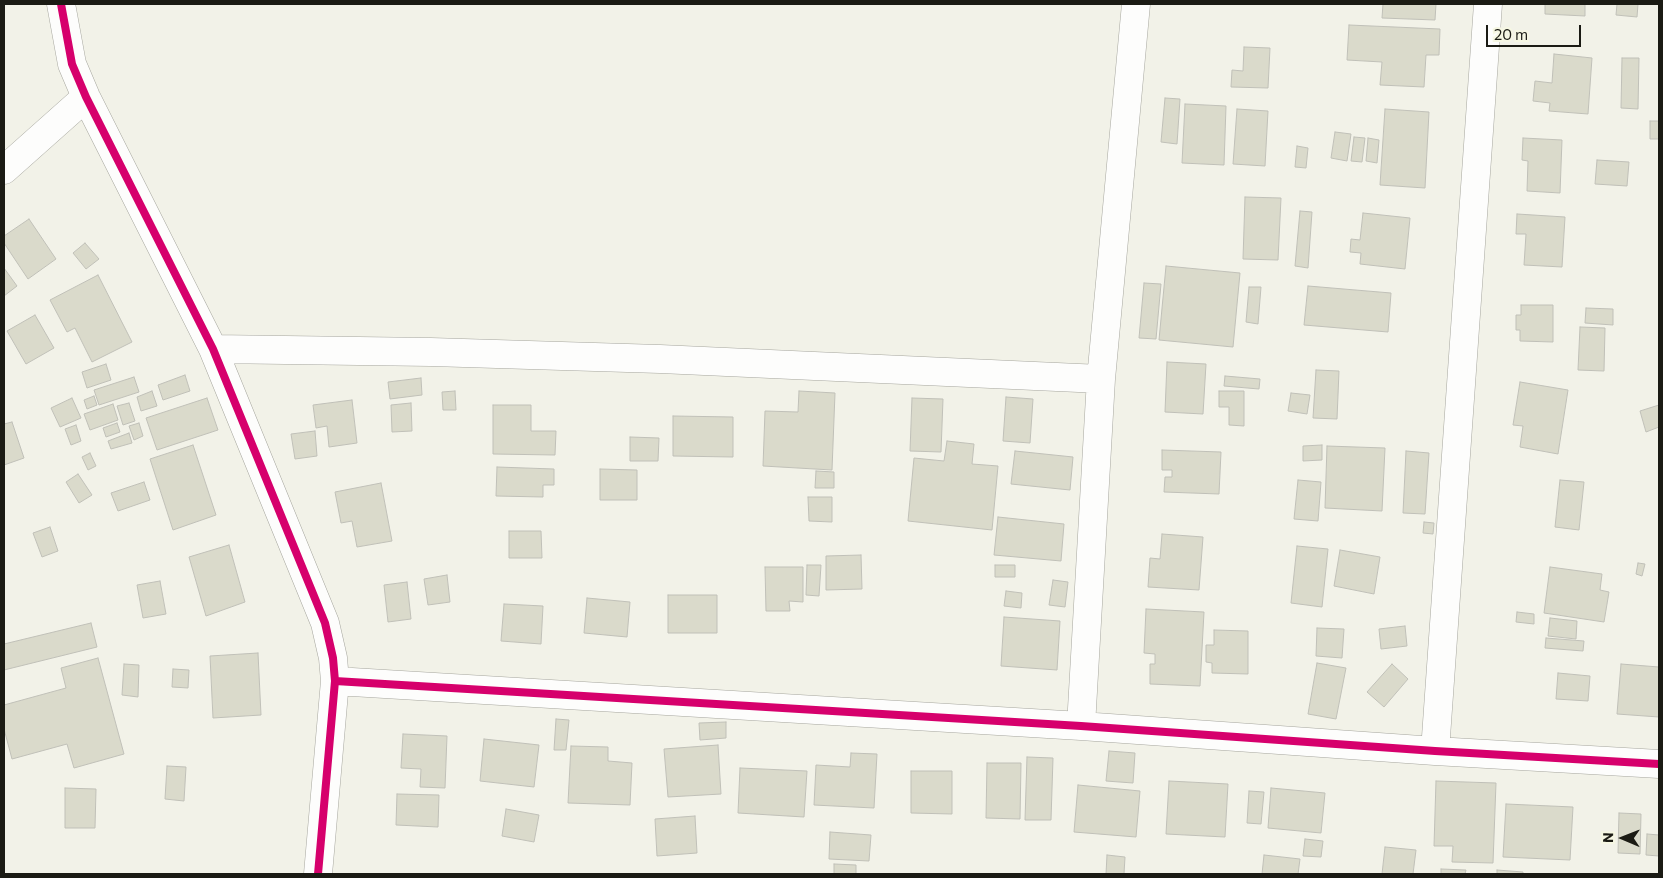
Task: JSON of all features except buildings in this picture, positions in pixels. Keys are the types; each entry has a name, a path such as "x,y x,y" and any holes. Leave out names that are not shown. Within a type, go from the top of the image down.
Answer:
{"street":[{"path":"61,4 72,64 86,98 213,349 325,623 333,658 335,681 318,874"},
{"path":"1081,726 1101,379 1136,4"},
{"path":"1435,751 1488,4"},
{"path":"4,170 86,98"},
{"path":"213,349 431,352 1101,379"},
{"path":"335,681 1081,726 1435,751 1659,764"}],"cycle path":[{"path":"61,4 72,64 86,97 213,349 325,623 333,658 335,681 318,874"},
{"path":"335,681 1081,726 1435,751 1659,764"}]}
